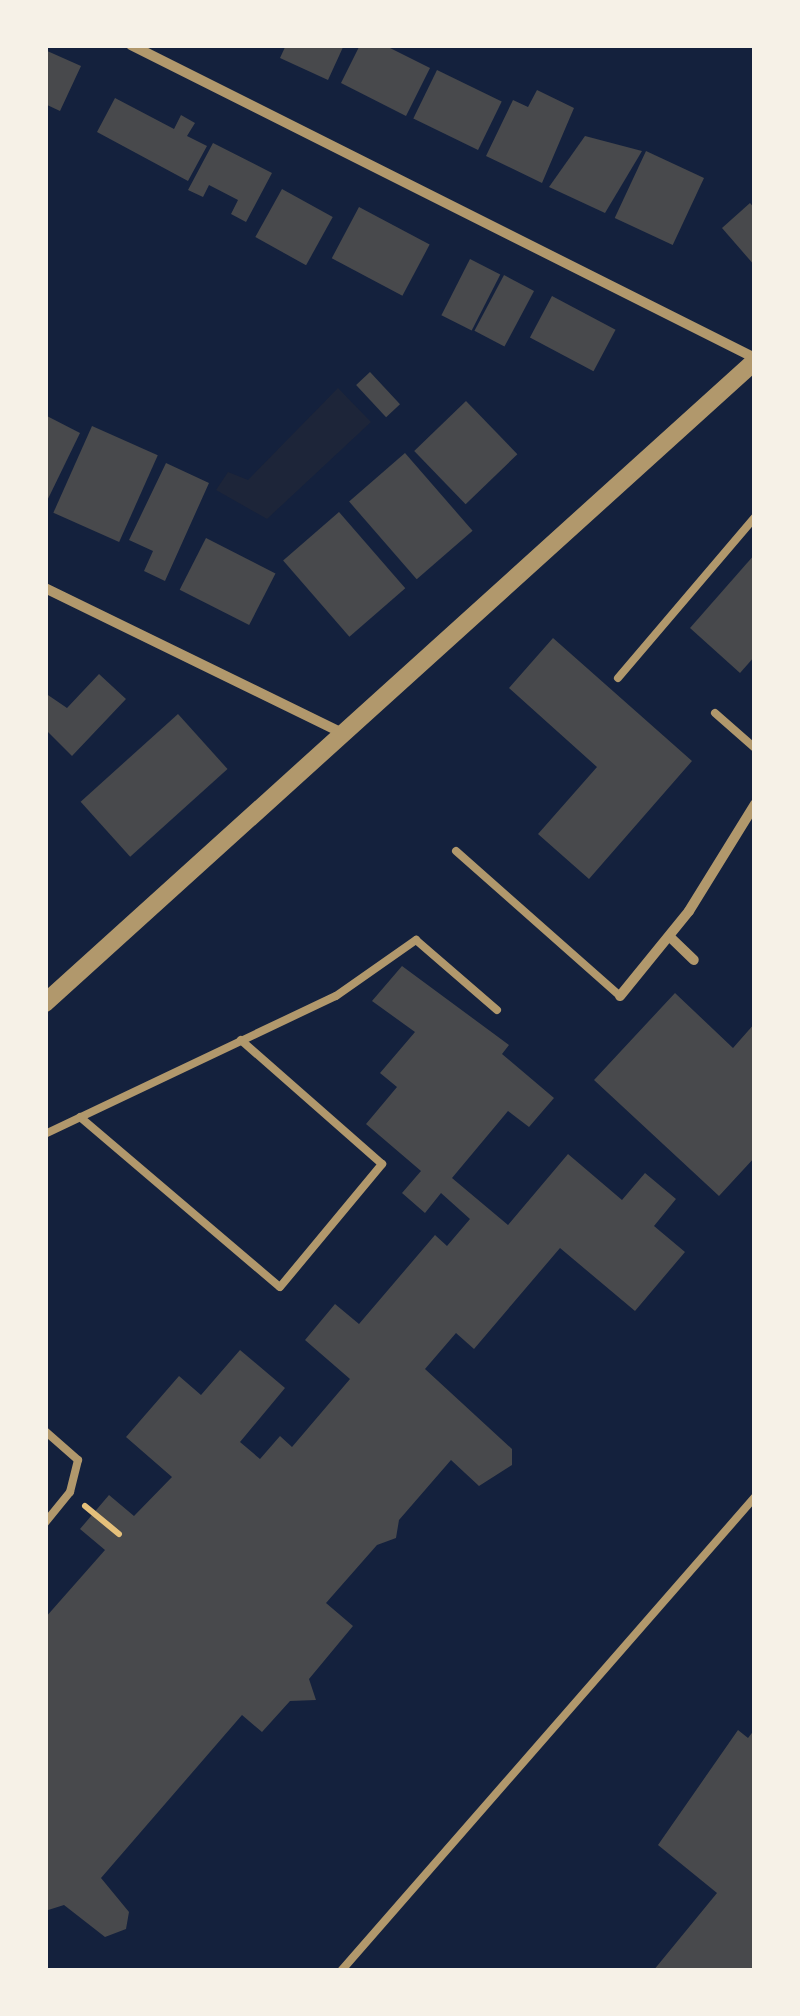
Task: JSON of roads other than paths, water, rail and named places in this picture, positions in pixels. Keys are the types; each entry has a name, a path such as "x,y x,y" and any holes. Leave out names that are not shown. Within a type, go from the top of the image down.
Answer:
{"street":[{"path":"45,1003 755,359 131,45"},
{"path":"45,588 344,734"},
{"path":"620,996 670,937 755,804"},
{"path":"670,937 694,960"}],"lane":[{"path":"618,678 755,517"},
{"path":"715,714 755,748"},
{"path":"456,852 620,996"},
{"path":"45,1134 336,996 416,940 497,1010"},
{"path":"80,1117 280,1287 382,1164 241,1040"},
{"path":"45,1431 78,1460 70,1492 45,1523"},
{"path":"341,1971 755,1497"}]}
